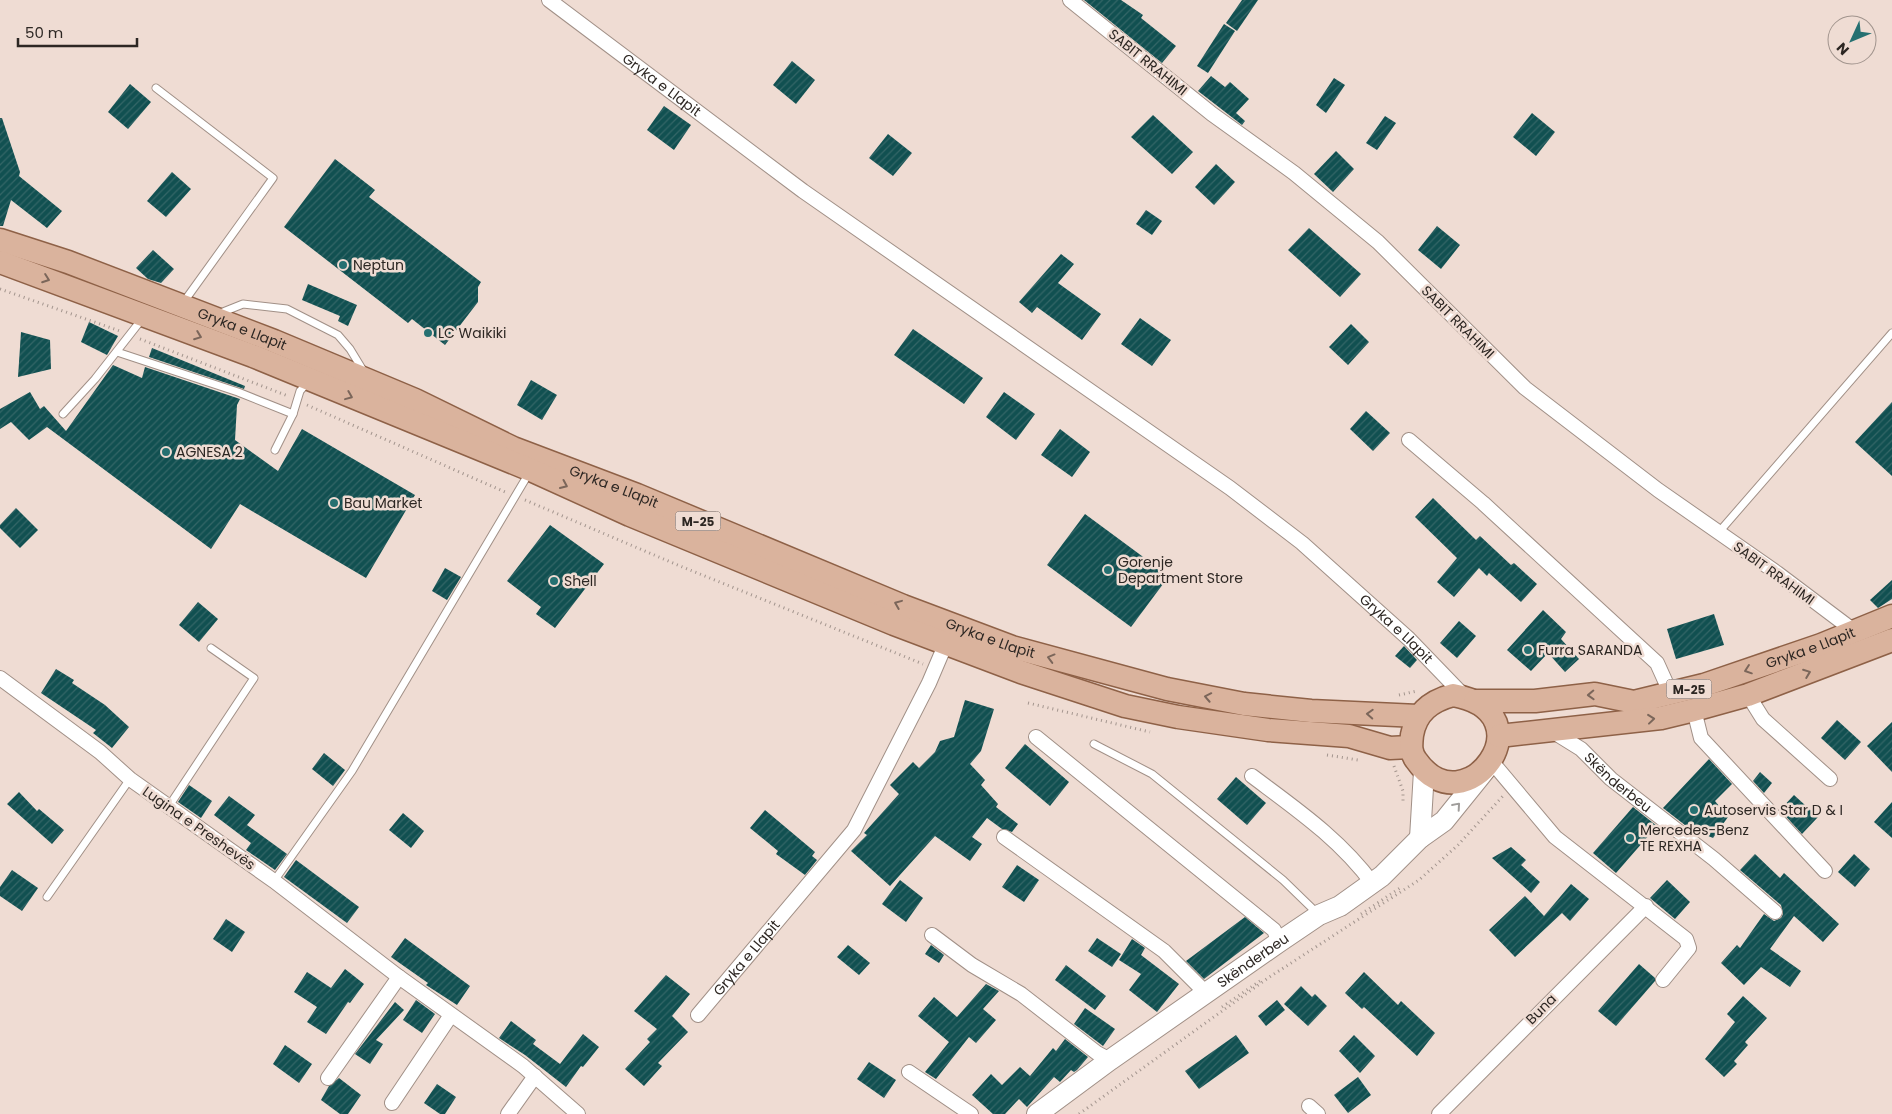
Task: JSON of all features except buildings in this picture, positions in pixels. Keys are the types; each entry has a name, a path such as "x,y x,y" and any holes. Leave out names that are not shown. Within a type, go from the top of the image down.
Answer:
{"main road":[{"name":"Gryka e Llapit","path":"0,240 68,262 208,315 415,400 513,448 637,495 895,603 1012,647 1167,689 1244,704 1311,712 1418,716"},
{"name":"Gryka e Llapit","path":"0,262 310,380 531,470 630,515 894,624 1021,672 1125,706 1268,730 1349,736 1390,748 1410,748"},
{"name":"Gryka e Llapit","path":"1470,699 1535,701 1595,694 1634,702 1671,694 1821,645 1892,616"},
{"name":"Gryka e Llapit","path":"1499,736 1552,732 1661,718 1694,710 1748,695 1892,640"},
{"path":"1453,695 1470,699 1491,714 1496,724 1499,736 1492,762 1472,779 1460,782 1447,782 1435,778 1424,771 1410,748 1418,716 1434,702 1453,695"},
{"name":"Skënderbeu","path":"1037,1114 1205,992 1319,916 1340,906 1373,884 1402,858 1420,838 1444,821 1492,762"},
{"path":"1420,838 1424,771"}],"street":[{"name":"Gryka e Llapit","path":"549,0 803,191 1245,499 1302,543 1409,638 1470,699"},
{"name":"SABIT RRAHIMI","path":"1070,0 1212,114 1294,173 1378,242 1525,388 1658,490 1719,532 1854,631"},
{"path":"1409,440 1483,503 1657,663 1671,694"},
{"name":"Gryka e Llapit","path":"698,1015 854,830 935,669 946,643"},
{"name":"Lugina e Preshevës","path":"0,678 100,752 130,779 274,881 399,978 535,1076 578,1114"},
{"path":"1748,695 1763,719 1830,778"},
{"path":"1694,710 1701,738 1825,871"},
{"name":"Skënderbeu","path":"1552,732 1581,749 1611,779 1714,859 1776,912"},
{"path":"1036,738 1274,930 1279,942"},
{"path":"1492,762 1555,837 1686,939 1689,948 1662,980"},
{"path":"1252,776 1315,822 1354,858 1373,884"},
{"name":"Skënderbeu","path":"1004,837 1157,945 1205,992"},
{"name":"Buna","path":"1438,1114 1646,906"},
{"path":"932,934 972,965 1021,994 1097,1053 1110,1060"},
{"path":"328,1078 399,978"},
{"path":"392,1103 451,1015"},
{"path":"909,1072 971,1114"},
{"path":"508,1114 535,1076"}],"lane":[{"path":"156,88 273,178 186,301 178,305"},
{"path":"208,315 220,313 243,304 287,308 338,335 350,348 364,372 364,380"},
{"path":"63,414 117,352 144,316"},
{"path":"1719,532 1892,333"},
{"path":"117,352 238,392 293,414"},
{"path":"276,450 293,414 300,391 310,380"},
{"path":"274,881 352,771 531,470"},
{"path":"169,806 254,678 211,648"},
{"path":"1094,744 1152,774 1283,880 1319,916"},
{"path":"47,898 130,779"}],"path":[{"path":"0,290 131,335 297,400 680,566 935,669"},
{"path":"1391,697 1419,691"},
{"path":"1028,703 1155,733"},
{"path":"1317,753 1366,761"},
{"path":"1385,764 1395,766 1402,791 1403,810"},
{"path":"1078,1114 1268,978 1419,880 1458,845 1513,787"},
{"path":"1078,1114 1250,988 1400,888"}],"place":[{"name":"Neptun","path":"343,265"},
{"name":"LC Waikiki","path":"428,333"},
{"name":"AGNESA 2","path":"166,452"},
{"name":"Bau Market","path":"334,503"},
{"name":"Gorenje Department Store","path":"1108,570"},
{"name":"Shell","path":"554,581"},
{"name":"Furra SARANDA","path":"1528,650"},
{"name":"Autoservis Star D & I","path":"1694,810"},
{"name":"Mercedes-Benz TE REXHA","path":"1630,838"}]}
